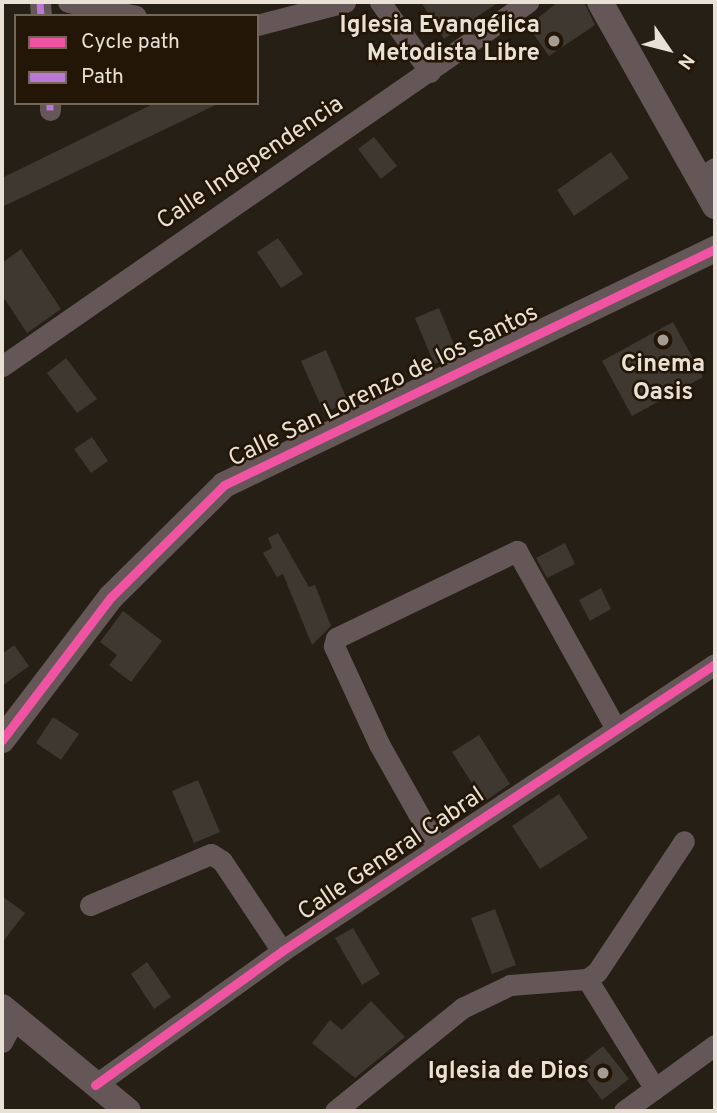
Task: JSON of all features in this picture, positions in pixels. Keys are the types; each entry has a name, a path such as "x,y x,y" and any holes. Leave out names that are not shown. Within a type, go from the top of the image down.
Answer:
{"street":[{"path":"68,2 126,14"},
{"path":"259,24 345,2"},
{"path":"380,2 430,72"},
{"name":"Calle Independencia","path":"2,366 528,2"},
{"path":"600,2 708,173 715,206"},
{"name":"Calle San Lorenzo de los Santos","path":"2,738 111,597 224,485 715,249"},
{"path":"437,847 379,744 334,646 336,638 517,551 616,729"},
{"name":"Calle General Cabral","path":"95,1085 282,951 715,664"},
{"path":"335,1111 462,1008 509,985 587,979 604,963 684,841"},
{"path":"90,905 211,853 222,861 282,951"},
{"path":"587,979 655,1089"},
{"path":"2,1042 8,1013 128,1111"},
{"path":"624,1111 715,1045"}],"building":[{"path":"421,2 499,2 444,39"},
{"name":"Iglesia Evangélica Metodista Libre","path":"558,2 584,2 595,25 549,56 528,26"},
{"path":"151,105 216,105 2,207 2,178"},
{"path":"374,137 397,166 381,179 358,149"},
{"path":"611,152 629,178 574,216 557,190"},
{"path":"278,238 303,274 281,288 257,252"},
{"path":"21,249 61,309 27,333 2,295 2,263"},
{"path":"439,308 458,354 434,364 415,318"},
{"path":"673,322 703,377 632,416 602,361"},
{"path":"326,350 348,402 324,413 301,361"},
{"path":"66,358 97,399 77,413 47,373"},
{"path":"92,437 108,461 91,473 74,449"},
{"path":"278,533 309,587 315,585 331,626 312,645 283,574 277,577 263,553 272,548 268,538"},
{"path":"565,543 575,564 547,578 536,558"},
{"path":"601,588 611,609 590,621 579,600"},
{"path":"123,611 162,641 131,682 109,665 117,655 100,642"},
{"path":"14,645 29,666 2,686 2,654"},
{"path":"53,717 79,734 61,760 36,743"},
{"path":"479,735 510,784 484,802 452,752"},
{"path":"198,780 220,832 194,843 172,791"},
{"path":"559,794 588,838 540,869 512,826"},
{"path":"2,896 25,913 2,943"},
{"path":"495,909 516,965 492,974 471,918"},
{"path":"353,928 380,974 362,985 335,938"},
{"path":"147,962 171,997 154,1009 131,974"},
{"path":"371,1001 405,1037 355,1078 312,1043 330,1020 342,1030"},
{"name":"Iglesia de Dios","path":"603,1046 629,1079 602,1100 577,1067"}],"marked path":[{"path":"40,2 41,14"},
{"path":"50,105 50,110"}],"cycle path":[{"path":"2,740 111,597 224,485 715,249"},
{"path":"95,1085 282,951 715,664"}],"place":[{"name":"Iglesia Evangélica Metodista Libre","path":"554,41"},
{"name":"Cinema Oasis","path":"663,340"},
{"name":"Iglesia de Dios","path":"603,1073"}]}
